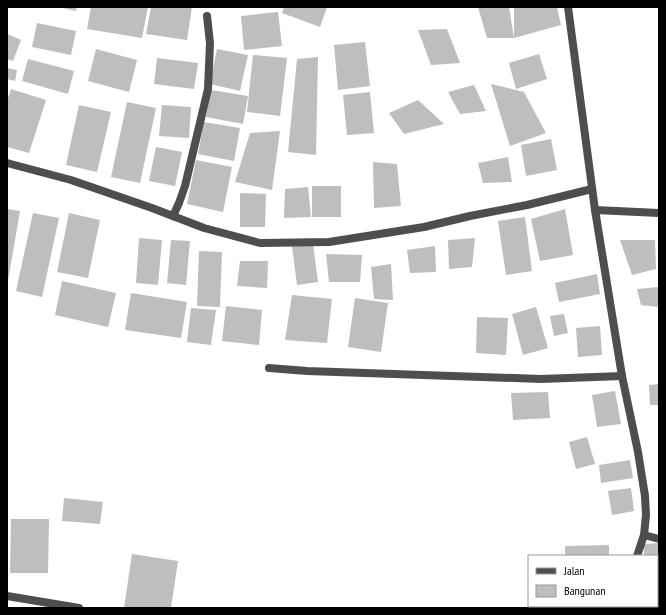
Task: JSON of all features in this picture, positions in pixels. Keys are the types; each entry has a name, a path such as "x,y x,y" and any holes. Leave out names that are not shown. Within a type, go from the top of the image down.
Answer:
{"street":[{"path":"568,7 595,210 622,376 638,452 645,496 646,515 644,535 637,555"},
{"path":"173,216 185,186 208,89 210,43 207,16"},
{"path":"7,163 71,180 204,228 260,243 329,242 424,227 527,205 592,189"},
{"path":"595,210 659,213"},
{"path":"269,368 307,371 540,379 622,376"},
{"path":"644,535 659,539"},
{"path":"7,596 79,608"}],"building":[{"path":"58,7 77,7 76,11"},
{"path":"91,7 148,7 142,38 87,29"},
{"path":"151,7 192,7 187,40 146,34"},
{"path":"284,7 327,7 320,27 282,13"},
{"path":"478,7 509,7 514,38 487,38"},
{"path":"514,7 557,7 561,25 514,38"},
{"path":"278,12 282,46 244,50 241,16"},
{"path":"37,23 76,31 71,55 32,47"},
{"path":"447,29 460,63 431,65 418,30"},
{"path":"7,34 21,40 13,61 7,59"},
{"path":"365,42 370,86 338,90 334,45"},
{"path":"96,49 137,60 129,92 88,81"},
{"path":"217,49 248,55 240,91 210,84"},
{"path":"539,54 547,79 516,89 509,63"},
{"path":"253,55 287,58 280,116 247,112"},
{"path":"318,57 316,155 288,152 297,59"},
{"path":"157,58 198,63 194,89 154,84"},
{"path":"28,59 74,71 68,94 22,81"},
{"path":"7,68 17,70 15,81 7,79"},
{"path":"491,84 524,92 546,133 510,146"},
{"path":"474,85 486,111 460,114 448,92"},
{"path":"11,89 46,100 29,153 7,147 7,101"},
{"path":"211,90 248,96 243,124 206,117"},
{"path":"370,92 374,133 347,135 343,95"},
{"path":"418,100 444,124 404,134 389,113"},
{"path":"127,102 156,108 140,183 111,177"},
{"path":"79,105 111,112 97,172 66,165"},
{"path":"162,105 191,107 189,138 159,136"},
{"path":"204,122 240,128 234,161 198,154"},
{"path":"280,131 272,190 235,182 250,133"},
{"path":"551,139 557,170 526,176 521,145"},
{"path":"156,147 182,152 175,186 149,181"},
{"path":"508,157 512,182 483,183 478,163"},
{"path":"196,160 232,167 223,212 187,204"},
{"path":"373,162 397,164 401,206 374,208"},
{"path":"312,186 341,186 341,217 312,217"},
{"path":"308,187 311,217 284,218 285,189"},
{"path":"240,193 266,194 265,227 240,227"},
{"path":"7,209 20,211 8,281 7,281"},
{"path":"565,209 573,255 540,261 531,219"},
{"path":"33,213 59,218 42,297 16,291"},
{"path":"69,213 100,220 88,278 57,272"},
{"path":"525,217 532,271 506,275 498,221"},
{"path":"139,238 162,240 158,285 136,283"},
{"path":"475,238 472,267 449,269 448,240"},
{"path":"171,240 190,241 186,285 167,283"},
{"path":"620,240 655,240 656,269 632,275"},
{"path":"313,244 318,282 297,285 292,246"},
{"path":"435,246 436,272 410,273 407,250"},
{"path":"199,251 222,252 220,307 197,306"},
{"path":"326,254 362,255 360,282 329,282"},
{"path":"240,261 268,261 267,288 237,286"},
{"path":"391,264 393,300 374,299 371,267"},
{"path":"597,274 600,294 559,302 555,283"},
{"path":"62,281 116,293 108,327 55,315"},
{"path":"659,287 659,307 641,305 637,289"},
{"path":"131,293 187,302 181,338 125,330"},
{"path":"292,295 332,299 327,343 285,340"},
{"path":"355,298 388,303 381,352 348,347"},
{"path":"226,306 262,310 259,345 222,341"},
{"path":"536,307 548,348 523,355 512,314"},
{"path":"191,308 216,310 211,345 187,342"},
{"path":"564,314 568,333 554,336 550,316"},
{"path":"477,317 508,318 506,355 476,353"},
{"path":"600,326 602,355 578,357 576,328"},
{"path":"659,384 659,405 650,405 649,385"},
{"path":"615,391 621,424 597,427 592,395"},
{"path":"548,392 550,418 513,420 511,393"},
{"path":"587,437 595,464 576,469 569,442"},
{"path":"630,460 633,478 601,483 599,465"},
{"path":"631,488 634,511 612,515 608,491"},
{"path":"64,498 103,502 100,524 62,521"},
{"path":"11,519 49,519 48,573 10,573"},
{"path":"659,543 659,587 658,555 644,555 644,544"},
{"path":"609,545 609,555 565,555 565,546"},
{"path":"132,554 178,561 171,608 124,608"},
{"path":"658,598 659,608 631,608 658,607"},
{"path":"534,607 603,607 603,608"}]}
